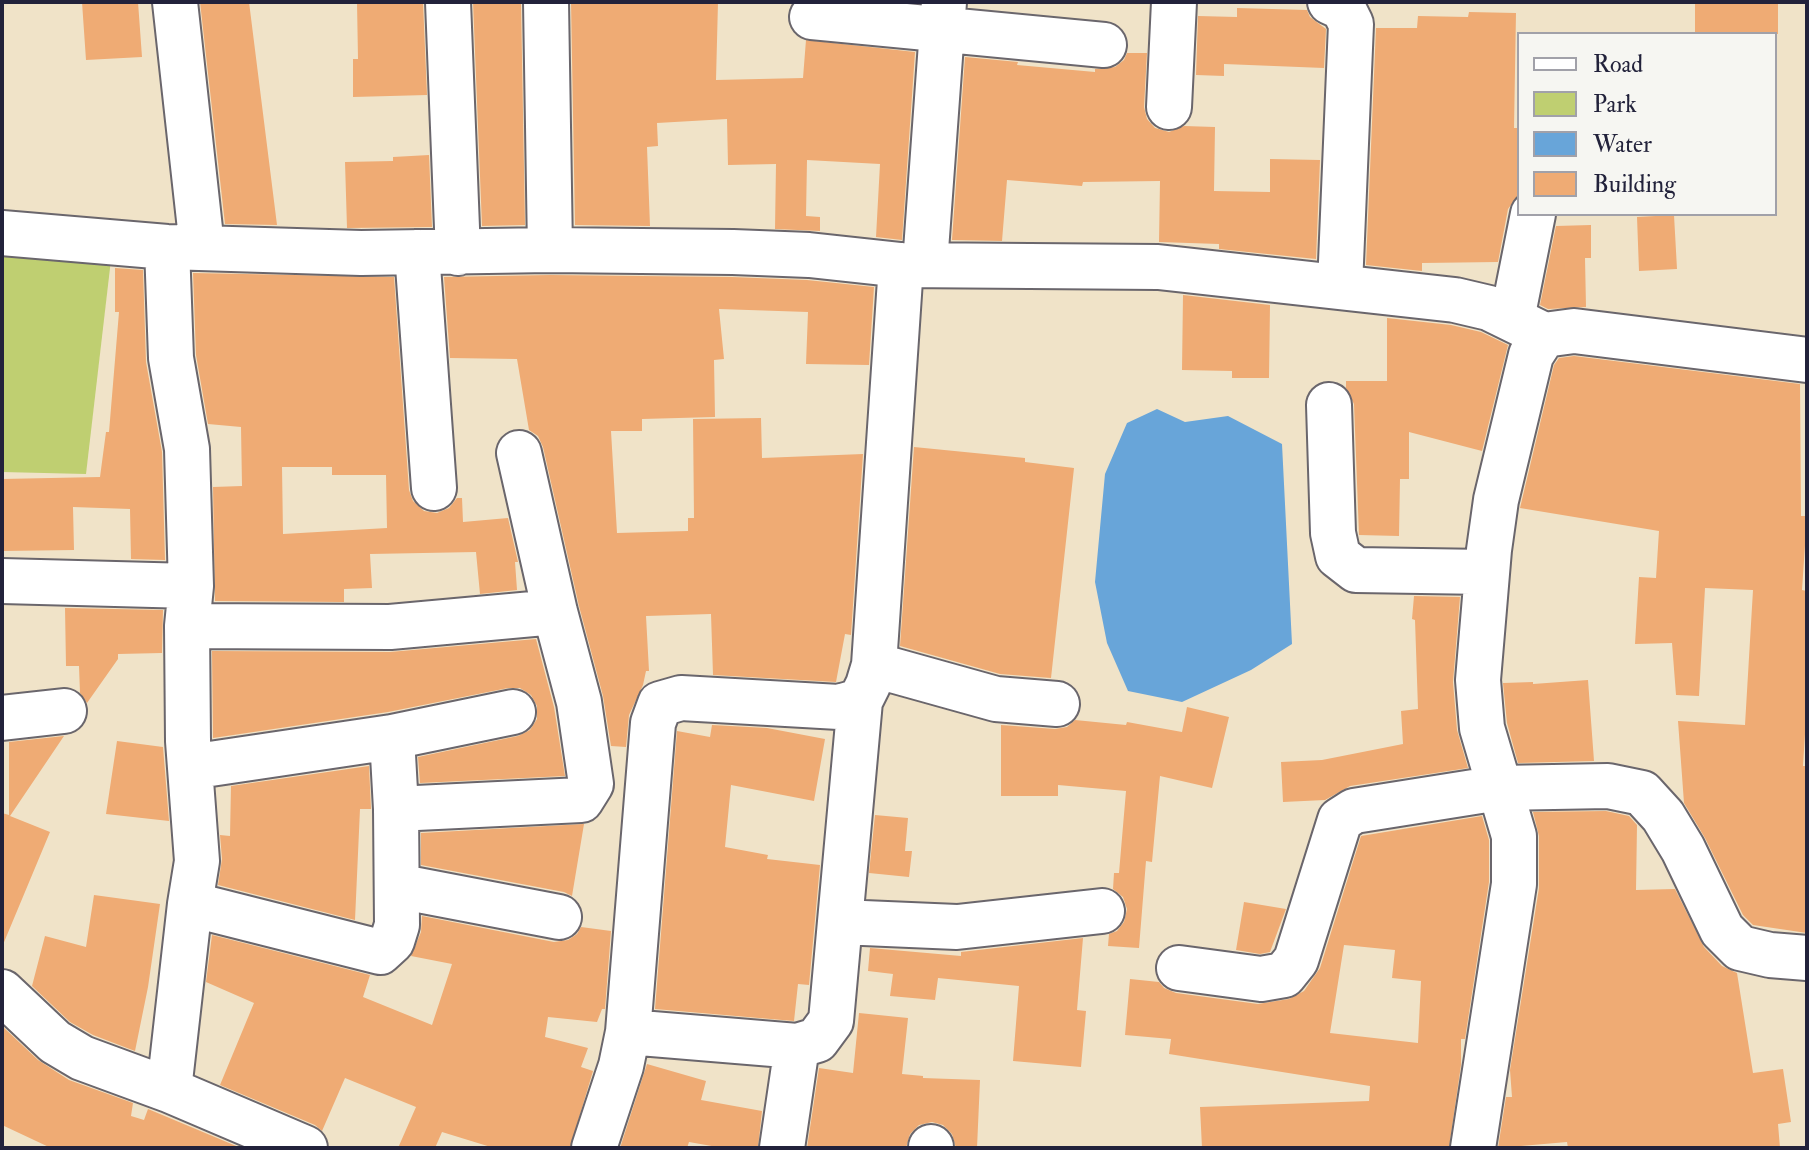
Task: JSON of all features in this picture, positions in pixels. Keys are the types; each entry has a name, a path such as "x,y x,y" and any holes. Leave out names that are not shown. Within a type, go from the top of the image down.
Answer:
{"street":[{"path":"169,1090 197,861 190,767 187,449 171,358 184,247 175,2"},
{"path":"434,488 438,252 448,2"},
{"path":"546,2 550,250"},
{"path":"1169,107 1174,2"},
{"path":"1330,2 1343,8 1351,24 1340,286"},
{"path":"812,17 943,16 1104,45"},
{"path":"628,1032 797,1046 817,1040 831,1021 943,16"},
{"path":"1473,1148 1514,884 1514,836 1482,728 1478,680 1487,572 1499,485 1531,355 1528,327 1533,216"},
{"path":"2,233 184,247 438,252 733,252 913,264 1126,265 1202,270 1455,300 1489,308 1528,327 1807,360"},
{"path":"1329,405 1333,533 1338,556 1356,570 1487,572"},
{"path":"396,809 581,800 591,784 579,702 519,453"},
{"path":"2,581 189,606 390,627 555,612"},
{"path":"594,1148 621,1066 628,1032 653,723 660,704 681,698 839,707 867,683 1057,704"},
{"path":"2,718 64,711"},
{"path":"190,767 392,737 513,712"},
{"path":"190,904 380,952 392,941 397,925 392,737"},
{"path":"1179,968 1261,979 1284,975 1296,960 1340,820 1354,811 1499,788 1608,786 1642,793 1663,816 1683,849 1722,930 1740,948 1770,955 1807,958"},
{"path":"397,886 559,917"},
{"path":"840,922 957,927 1102,911"},
{"path":"2,992 55,1042 82,1058 169,1090 305,1148"},
{"path":"782,1148 797,1046"}],"green space":[{"path":"2,242 112,251 86,474 2,472"}],"water":[{"path":"1157,409 1185,422 1228,416 1282,444 1292,644 1251,670 1182,702 1128,691 1107,643 1095,582 1105,474 1127,423"}],"building":[{"path":"82,2 138,2 142,57 86,60"},
{"path":"200,2 249,2 277,225 225,224"},
{"path":"357,2 423,2 427,95 353,97 353,59 358,59"},
{"path":"473,2 521,2 525,225 482,226"},
{"path":"571,2 718,2 716,80 803,78 806,40 915,52 902,240 876,237 880,164 807,160 806,216 820,217 820,231 775,229 776,164 728,165 727,119 657,123 658,146 647,147 650,226 575,225"},
{"path":"1695,2 1778,2 1778,34 1695,32"},
{"path":"1237,8 1307,10 1310,17 1326,29 1324,68 1224,64 1224,76 1196,75 1198,16 1237,17"},
{"path":"1469,12 1516,13 1514,128 1517,128 1517,197 1508,209 1498,262 1422,263 1422,271 1366,265 1376,28 1417,28 1418,16 1468,17"},
{"path":"1127,53 1147,53 1144,107 1147,119 1155,128 1169,132 1184,126 1215,127 1214,191 1270,192 1270,159 1320,160 1316,259 1219,249 1219,244 1159,242 1160,181 1083,182 1082,186 1007,180 1002,241 952,240 965,57 1095,72 1095,69 1115,67"},
{"path":"429,155 432,227 347,228 345,162 393,161 393,157"},
{"path":"1674,216 1677,269 1639,271 1637,217"},
{"path":"1591,225 1591,258 1585,258 1586,307 1548,309 1540,305 1556,226"},
{"path":"115,268 143,270 146,362 162,452 165,560 131,559 130,509 73,507 74,550 2,551 2,479 100,477 106,432 109,432 119,312 115,312"},
{"path":"193,273 394,277 409,490 413,501 424,511 437,513 449,508 457,498 462,498 463,522 508,518 518,562 515,562 517,590 480,594 476,552 370,554 372,588 344,589 344,602 215,601 213,487 242,486 241,427 208,424 196,355","holes":["282,467 332,467 332,475 386,475 387,528 283,534"]},
{"path":"444,277 732,277 874,287 869,365 806,364 808,312 719,309 724,359 714,360 715,417 642,419 642,431 611,431 617,533 688,531 688,518 694,518 693,419 761,418 762,458 863,454 851,635 845,634 836,682 713,675 711,614 646,616 649,671 646,671 629,715 626,747 611,746 603,696 543,447 538,436 529,430 517,359 450,358"},
{"path":"1183,295 1270,305 1269,378 1232,378 1232,371 1182,370"},
{"path":"1387,318 1451,325 1481,332 1508,345 1482,451 1409,432 1409,479 1400,479 1399,536 1359,535 1354,404 1346,381 1387,381"},
{"path":"1574,356 1800,384 1801,516 1807,516 1802,590 1807,591 1807,703 1803,766 1807,766 1807,933 1753,925 1743,915 1684,803 1678,721 1745,725 1753,590 1705,588 1699,696 1676,695 1672,643 1635,644 1639,577 1656,578 1659,531 1520,508 1554,365 1559,358"},
{"path":"914,447 1025,458 1025,462 1074,468 1051,678 1000,674 900,646"},
{"path":"1414,596 1460,597 1453,682 1457,730 1468,768 1350,786 1325,800 1283,802 1281,762 1322,760 1403,744 1401,711 1418,709 1415,620 1412,619"},
{"path":"65,608 163,610 162,653 118,654 118,659 87,703 80,693 79,666 66,666"},
{"path":"536,639 554,707 565,776 420,783 418,757 518,736 530,730 537,719 537,706 531,695 520,688 388,712 213,738 212,651 390,652"},
{"path":"1588,680 1594,761 1518,763 1507,723 1503,683"},
{"path":"1187,707 1229,717 1212,788 1160,776 1152,862 1146,861 1139,948 1108,946 1109,934 1117,931 1124,922 1127,909 1123,897 1113,889 1114,873 1119,873 1126,791 1058,785 1058,796 1001,796 1001,725 1055,729 1067,727 1075,720 1126,725 1127,722 1182,732"},
{"path":"712,725 767,728 825,739 814,801 731,785 725,847 768,855 767,859 820,865 809,985 798,984 794,1021 655,1009 677,731 710,737"},
{"path":"64,736 10,816 50,832 2,947 2,813 9,815 9,742"},
{"path":"117,741 163,747 169,821 106,814"},
{"path":"369,766 371,809 360,809 355,920 218,885 222,859 220,835 230,836 231,786"},
{"path":"1606,811 1629,816 1637,825 1636,890 1675,889 1704,947 1722,966 1737,973 1753,1073 1783,1069 1791,1122 1778,1124 1780,1148 1568,1148 1567,1142 1498,1148 1506,1097 1512,1097 1510,1070 1539,888 1539,836 1533,812"},
{"path":"875,815 908,818 905,851 912,851 909,877 869,873"},
{"path":"1482,816 1489,840 1489,882 1465,1039 1461,1039 1461,1065 1449,1148 1202,1148 1200,1107 1369,1101 1370,1086 1169,1054 1171,1039 1125,1035 1130,979 1159,982 1176,993 1258,1004 1289,999 1304,991 1320,968 1361,836","holes":["1344,945 1395,950 1392,978 1421,981 1418,1043 1330,1033"]},
{"path":"584,824 572,896 421,865 421,833"},
{"path":"94,895 160,904 135,1051 93,1035 70,1022 32,986 45,936 86,947"},
{"path":"1244,902 1286,909 1270,952 1260,954 1236,950"},
{"path":"422,916 554,942 568,940 581,927 611,931 605,1009 602,1009 597,1022 548,1017 545,1037 588,1048 581,1067 593,1071 570,1148 494,1148 442,1132 435,1148 398,1148 416,1107 345,1078 322,1131 315,1125 220,1085 254,1003 206,982 212,935 370,975 363,997 432,1025 452,964 411,956 421,932"},
{"path":"1083,938 1077,1010 1086,1011 1081,1067 1013,1061 1019,986 938,978 935,1000 890,996 893,974 868,971 870,948 961,956 961,952"},
{"path":"859,1013 908,1018 902,1074 980,1080 977,1148 956,1148 952,1134 943,1125 932,1122 919,1125 910,1134 906,1148 807,1148 819,1068 853,1073"},
{"path":"2,1026 38,1060 69,1080 133,1103 131,1116 144,1120 148,1109 241,1148 51,1148 2,1125"},
{"path":"647,1064 706,1081 701,1100 762,1111 758,1148 723,1148 689,1142 687,1148 620,1148"}]}
